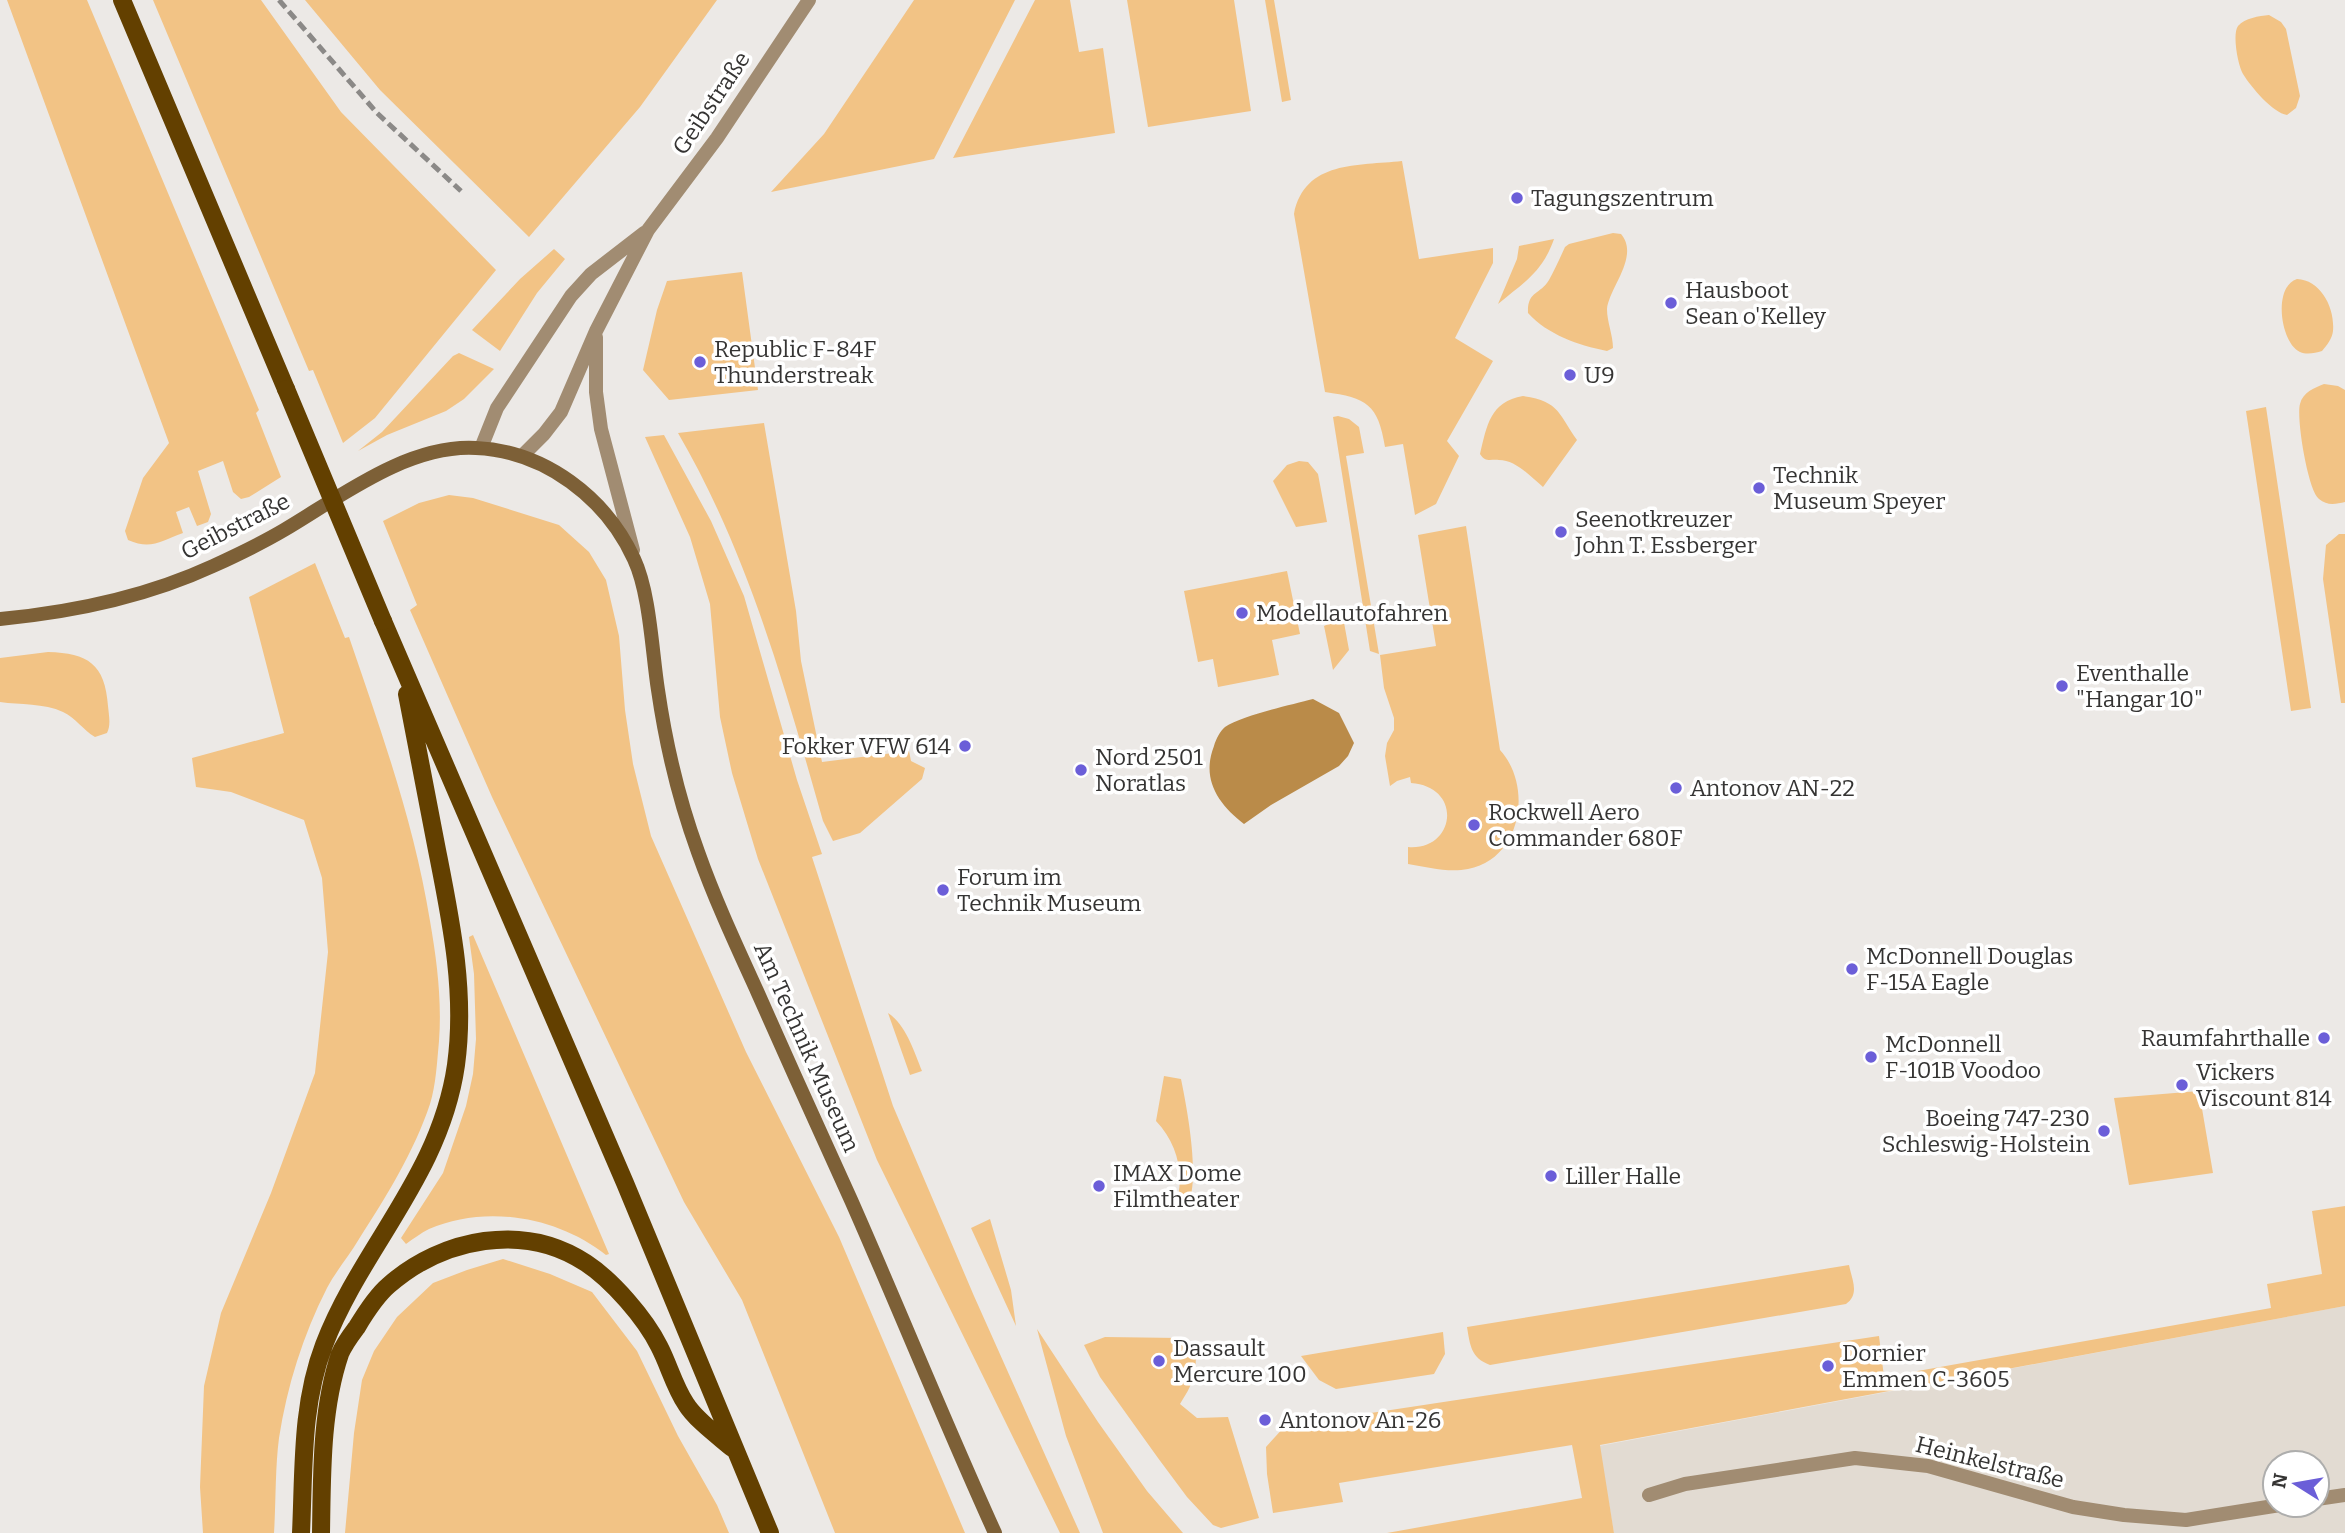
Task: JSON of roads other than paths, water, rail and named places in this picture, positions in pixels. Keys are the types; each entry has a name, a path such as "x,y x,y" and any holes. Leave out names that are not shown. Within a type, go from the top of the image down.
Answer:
{"main road":[{"path":"122,0 383,621 625,1183 769,1533"},
{"path":"301,1533 307,1404 323,1346 345,1299 423,1168 443,1119 456,1065 459,993 454,935 400,660"},
{"path":"321,1533 328,1412 341,1352 366,1312 388,1286 444,1250 481,1241 505,1238 542,1244 562,1250 593,1268 632,1306 658,1343 686,1406 735,1451"}],"street":[{"name":"Geibstraße","path":"0,619 117,601 171,583 211,567 281,532 381,472 425,455 460,447 522,456 561,412 596,331 648,230 718,138 809,0"},
{"name":"Geibstraße","path":"481,448 497,408 571,296 591,274 648,230"},
{"name":"Am Technik Museum","path":"596,331 596,392 601,429 646,603 666,739 685,816 715,896 995,1533"},
{"name":"Am Technik Museum","path":"522,456 566,478 585,491 605,514 636,562"},
{"name":"Heinkelstraße","path":"1649,1495 1685,1483 1855,1458 1928,1465 2073,1507 2124,1515 2186,1520 2261,1508"}],"railway":[{"path":"279,0 377,113 461,191"}],"place":[{"name":"Tagungszentrum","path":"1517,198"},
{"name":"Hausboot Sean o'Kelley","path":"1671,303"},
{"name":"Republic F-84F Thunderstreak","path":"700,362"},
{"name":"U9","path":"1570,375"},
{"name":"Technik Museum Speyer","path":"1759,488"},
{"name":"Seenotkreuzer John T. Essberger","path":"1561,532"},
{"name":"Modellautofahren","path":"1242,613"},
{"name":"Eventhalle \"Hangar 10\"","path":"2062,686"},
{"name":"Fokker VFW 614","path":"965,746"},
{"name":"Nord 2501 Noratlas","path":"1081,770"},
{"name":"Antonov AN-22","path":"1676,788"},
{"name":"Rockwell Aero Commander 680F","path":"1474,825"},
{"name":"Forum im Technik Museum","path":"943,890"},
{"name":"McDonnell Douglas F-15A Eagle","path":"1852,969"},
{"name":"Raumfahrthalle","path":"2324,1038"},
{"name":"McDonnell F-101B Voodoo","path":"1871,1057"},
{"name":"Vickers Viscount 814","path":"2182,1085"},
{"name":"Boeing 747-230 Schleswig-Holstein","path":"2104,1131"},
{"name":"Liller Halle","path":"1551,1176"},
{"name":"IMAX Dome Filmtheater","path":"1099,1186"},
{"name":"Dassault Mercure 100","path":"1159,1361"},
{"name":"Dornier Emmen C-3605","path":"1828,1366"},
{"name":"Antonov An-26","path":"1265,1420"}]}
